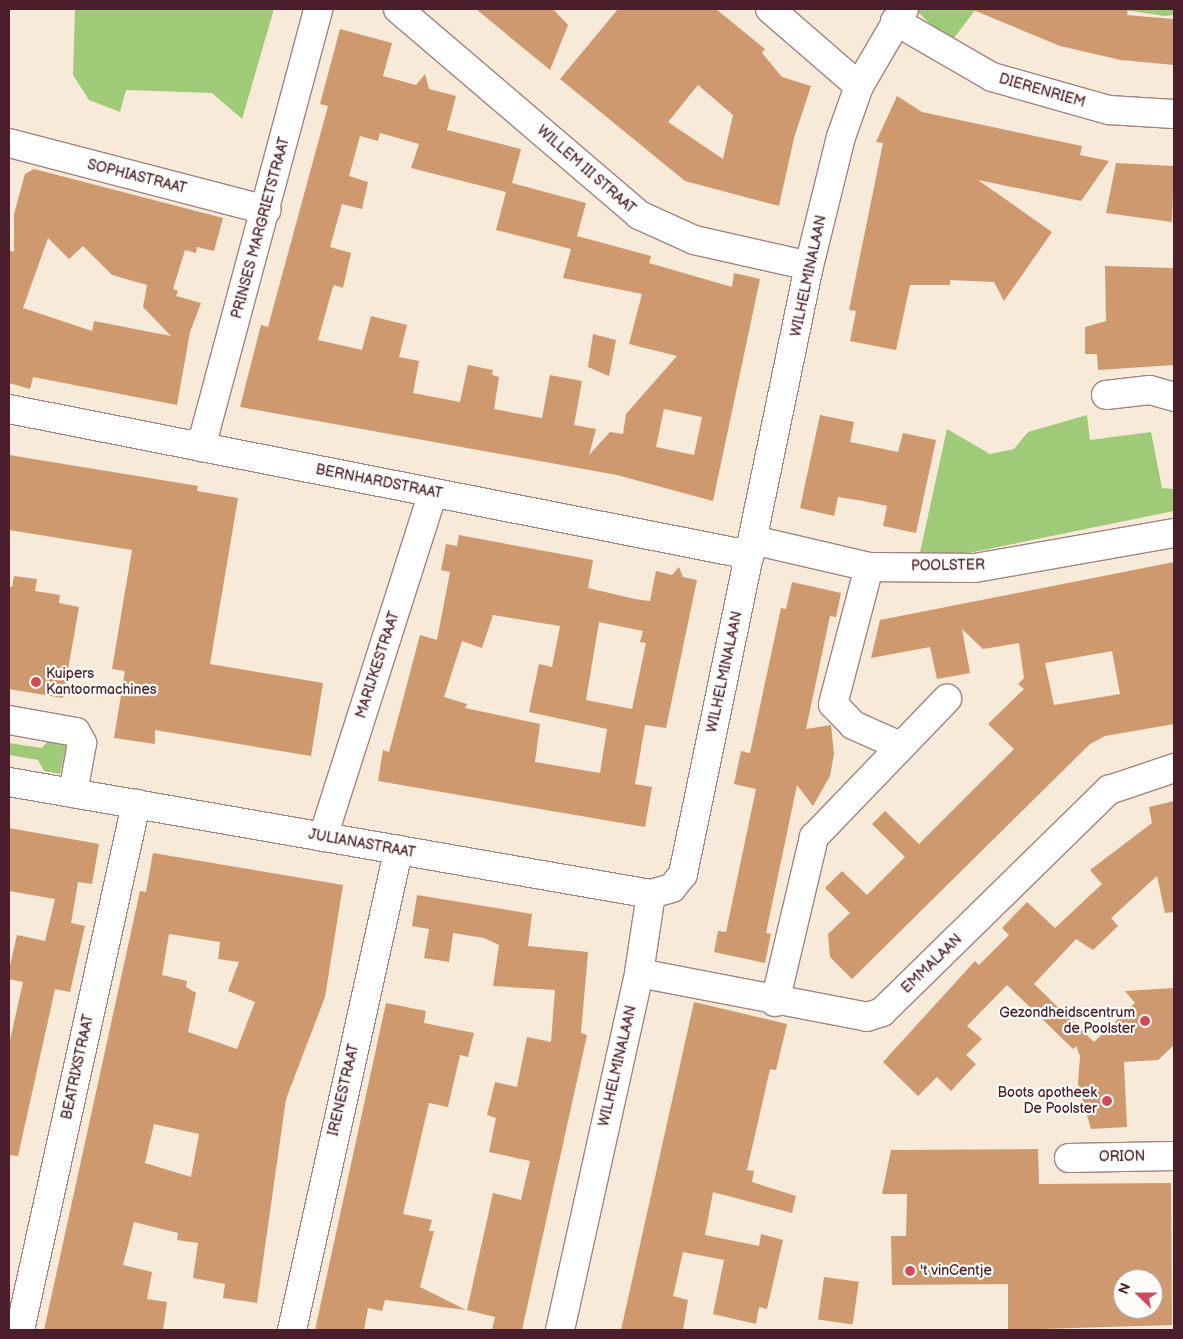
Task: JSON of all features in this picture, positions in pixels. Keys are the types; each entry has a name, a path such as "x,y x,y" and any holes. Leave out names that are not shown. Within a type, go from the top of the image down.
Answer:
{"street":[{"name":"PRINSES MARGRIETSTRAAT","path":"201,447 266,210 318,9"},
{"name":"WILLEM III STRAAT","path":"398,9 639,215 694,240 809,266"},
{"path":"770,9 859,86"},
{"name":"WILHELMINALAAN","path":"560,1330 639,973 652,894 672,888 683,874 809,266 841,137 859,86 899,15"},
{"name":"DIERENRIEM","path":"899,15 992,77 1109,110 1174,114"},
{"name":"SOPHIASTRAAT","path":"9,143 266,210"},
{"path":"1106,395 1150,390 1174,397"},
{"name":"BERNHARDSTRAAT","path":"9,409 433,493 751,548"},
{"name":"MARIJKESTRAAT","path":"323,837 433,493"},
{"name":"POOLSTER","path":"751,548 869,567 975,568 1174,533"},
{"path":"869,567 833,704 853,725 900,746"},
{"path":"775,1002 814,837 947,699"},
{"path":"9,720 76,732 82,743 73,793"},
{"name":"EMMALAAN","path":"639,973 775,1002 867,1017 882,1012 1109,790 1174,768"},
{"name":"JULIANASTRAAT","path":"9,782 652,894"},
{"name":"BEATRIXSTRAAT","path":"20,1330 136,804"},
{"name":"IRENESTRAAT","path":"292,1330 398,850"},
{"name":"ORION","path":"1069,1158 1174,1156"}],"green space":[{"path":"75,9 274,9 242,119 212,93 126,90 120,112 89,100 73,75"},
{"path":"920,9 976,9 954,38 930,24 918,12"},
{"path":"1118,9 1174,9 1174,15 1165,16"},
{"path":"1087,415 1090,440 1151,432 1162,488 1174,489 1174,511 969,553 919,557 947,429 990,454 1014,449 1028,432"},
{"path":"50,738 67,744 60,774 44,771 38,760 9,755 9,743 42,748"}],"building":[{"path":"476,9 553,9 568,25 550,70"},
{"path":"618,9 716,9 765,49 762,53 782,77 811,86 794,138 779,206 685,181 560,79","holes":["698,85 733,115 723,159 668,122"]},
{"path":"971,9 1128,9 1127,15 1174,19 1174,65 1121,60 1060,46"},
{"path":"340,29 392,43 383,76 416,85 425,74 429,89 456,96 447,130 521,149 512,183 586,203 577,236 651,256 649,263 732,287 734,273 760,279 713,501 617,475 240,407 261,325 268,327 328,106 320,104","holes":["380,133 419,144 411,168 506,192 496,230 571,249 563,278 642,294 629,344 677,356 626,414 623,434 610,432 589,455 596,429 574,425 582,381 550,375 542,418 494,409 499,377 492,375 493,370 468,365 460,402 413,393 419,361 399,357 407,325 371,316 362,350 318,340 334,285 343,288 351,253 330,247 342,204 362,209 368,182 349,176 360,136 378,141","664,409 702,417 694,455 656,447"]},
{"path":"897,96 922,112 1082,146 1080,155 1109,161 1081,201 978,180 1052,232 1004,301 994,282 950,280 950,285 910,285 896,350 850,341 856,311 849,310 883,143 876,142"},
{"path":"1116,163 1174,166 1172,222 1106,213"},
{"path":"34,169 223,218 214,251 197,247 196,253 185,250 173,289 178,291 176,296 201,303 190,332 177,405 33,377 30,389 9,383 9,250 14,252 14,214 25,174","holes":["48,238 69,259 83,246 112,275 147,285 143,307 171,336 94,321 92,331 23,308"]},
{"path":"1105,266 1174,268 1174,365 1098,370 1097,354 1085,354 1085,327 1106,321"},
{"path":"593,334 616,340 609,376 588,367"},
{"path":"820,415 854,422 850,442 898,452 903,433 936,440 916,533 883,526 887,506 838,497 834,516 800,508"},
{"path":"9,455 198,486 197,491 238,498 210,664 323,683 311,756 155,730 155,744 114,738 125,671 112,669 132,550 9,530"},
{"path":"459,535 593,560 588,588 635,599 650,601 656,571 672,575 679,567 683,577 697,580 666,728 645,725 635,784 652,787 645,827 378,781 383,750 389,752 420,635 437,640 450,572 441,570 446,544 457,546","holes":["493,615 560,626 552,667 539,664 529,712 607,729 600,773 535,762 540,724 465,708 467,704 444,697 462,641 482,648","599,622 643,631 640,642 646,643 632,709 586,700"]},
{"path":"1174,562 1174,724 1105,736 1090,744 852,979 830,957 828,934 850,913 825,888 842,871 867,895 905,857 872,824 885,811 919,844 1014,749 988,724 1024,689 1018,684 1024,678 1019,643 983,649 962,629 970,673 937,679 930,647 871,658 880,620","holes":["1112,651 1120,694 1054,705 1045,663"]},
{"path":"14,576 37,579 35,591 60,595 59,603 79,607 63,698 9,689 9,587 12,587"},
{"path":"792,582 841,593 836,617 830,616 806,729 831,725 834,754 830,776 813,806 797,785 766,933 771,934 765,963 714,952 718,931 726,932 756,789 734,784 741,751 750,753 781,608 786,609"},
{"path":"1174,801 1174,912 1165,913 1157,876 1111,918 1118,926 1093,950 1076,939 1034,984 1094,1042 1135,1003 1125,991 1174,988 1174,1045 1158,1060 1124,1062 1127,1127 1091,1129 1078,1084 1080,1056 1076,1046 1073,1049 1007,985 967,1026 982,1039 966,1055 976,1064 951,1091 937,1077 918,1096 883,1062 975,961 979,965 1009,935 1002,928 1027,902 1055,928 1102,884 1090,870 1152,823 1149,807"},
{"path":"9,828 99,844 92,884 78,882 71,923 85,926 70,992 55,989 18,1156 9,1155 9,1045 23,982 9,979 9,970 17,935 45,941 55,899 9,891"},
{"path":"153,853 343,885 325,997 286,1099 257,1303 223,1298 225,1284 193,1278 198,1243 177,1240 178,1233 134,1222 123,1265 152,1272 147,1299 167,1302 163,1330 44,1330 140,891 146,892","holes":["169,934 220,942 218,959 239,962 228,991 255,1002 237,1049 188,1032 196,993 186,987 187,981 162,975","154,1124 199,1134 191,1177 145,1163"]},
{"path":"417,895 532,914 528,946 588,952 581,1033 587,1035 522,1330 492,1330 495,1317 467,1310 493,1193 521,1200 530,1161 489,1152 496,1118 487,1115 495,1082 517,1087 527,1037 551,1042 555,990 493,986 499,945 484,938 453,933 449,962 424,958 429,929 412,926"},
{"path":"694,1002 787,1024 776,1070 770,1069 747,1170 754,1171 752,1182 796,1196 792,1213 713,1192 705,1235 759,1246 761,1234 783,1240 767,1309 759,1307 756,1324 713,1314 724,1260 683,1252 673,1296 688,1300 683,1330 621,1330"},
{"path":"386,1003 426,1011 424,1023 474,1033 468,1057 460,1055 448,1107 429,1103 403,1214 432,1220 429,1231 434,1231 420,1287 466,1310 385,1300 382,1311 368,1308 364,1330 315,1330"},
{"path":"1038,1149 1039,1184 1171,1183 1172,1325 1008,1330 1008,1284 892,1285 891,1236 906,1236 907,1194 882,1194 891,1150"},
{"path":"824,1277 859,1282 853,1324 818,1320"}],"place":[{"name":"Kuipers Kantoormachines","path":"36,682"},
{"name":"Gezondheidscentrum de Poolster","path":"1145,1021"},
{"name":"Boots apotheek De Poolster","path":"1107,1101"},
{"name":"'t vinCentje","path":"910,1271"}]}
